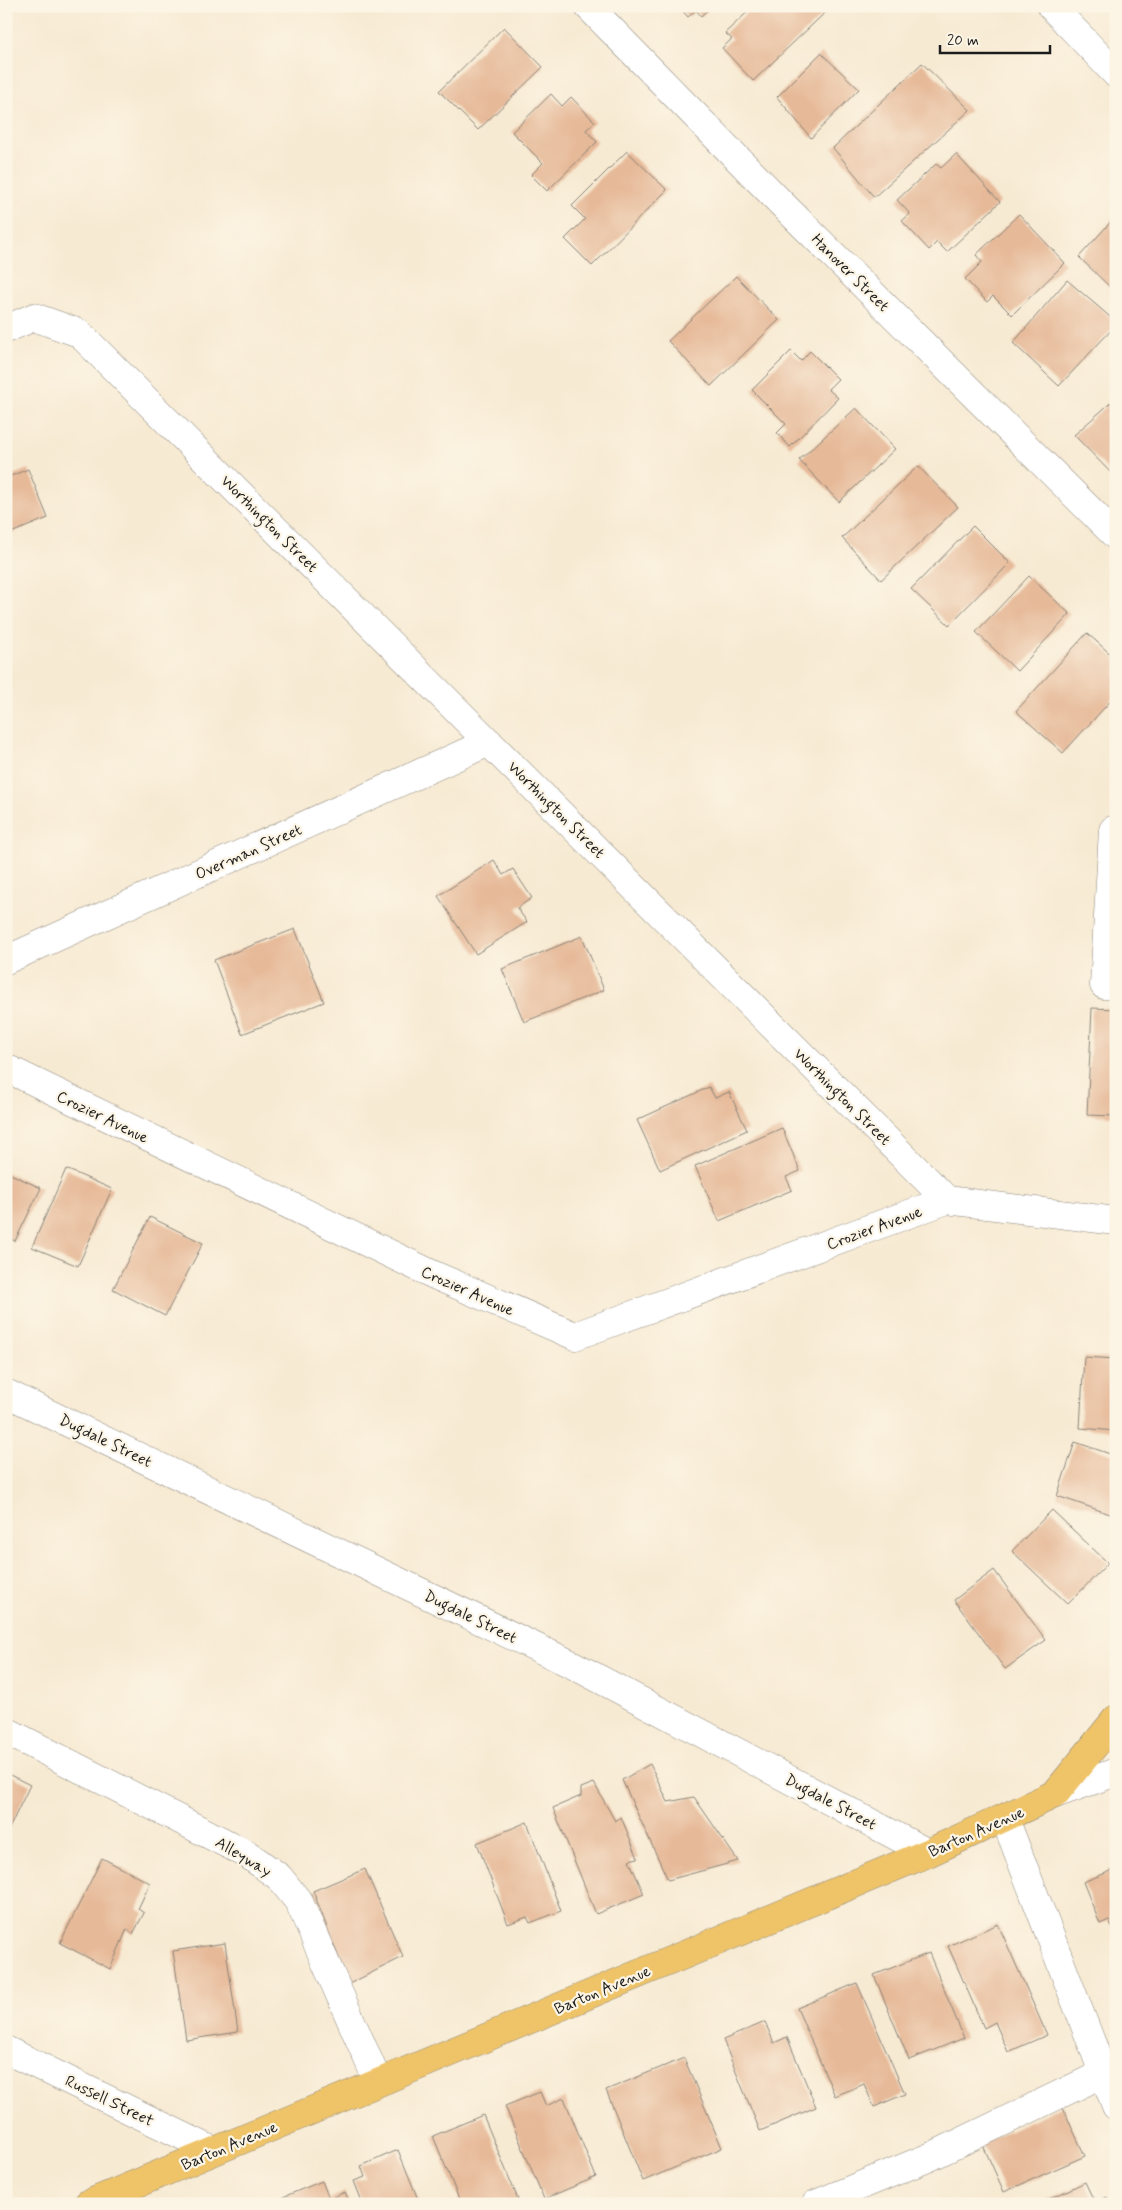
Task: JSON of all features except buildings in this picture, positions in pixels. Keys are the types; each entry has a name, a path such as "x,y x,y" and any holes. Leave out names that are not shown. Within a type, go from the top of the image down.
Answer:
{"main road":[{"path":"1055,1794 1116,1719"},
{"name":"Barton Avenue","path":"88,2204 928,1853 1005,1819 1055,1794"}],"street":[{"name":"Hanover Street","path":"588,6 780,202 1116,536"},
{"path":"1051,6 1116,74"},
{"name":"Worthington Street","path":"6,329 34,317 79,333 947,1200"},
{"name":"Overman Street","path":"6,960 489,742"},
{"path":"1116,829 1113,830 1111,896 1104,985 1116,986"},
{"name":"Crozier Avenue","path":"6,1068 434,1275 575,1336 947,1200"},
{"path":"947,1200 1116,1221"},
{"name":"Dugdale Street","path":"6,1393 573,1665 928,1853"},
{"name":"Alleyway","path":"6,1731 247,1854 278,1877 299,1902 378,2082"},
{"name":"Barton Avenue","path":"1055,1794 1116,1772"},
{"path":"1005,1819 1116,2106"},
{"name":"Russell Street","path":"6,2050 214,2151"},
{"path":"816,2204 930,2157 1104,2073"}]}
